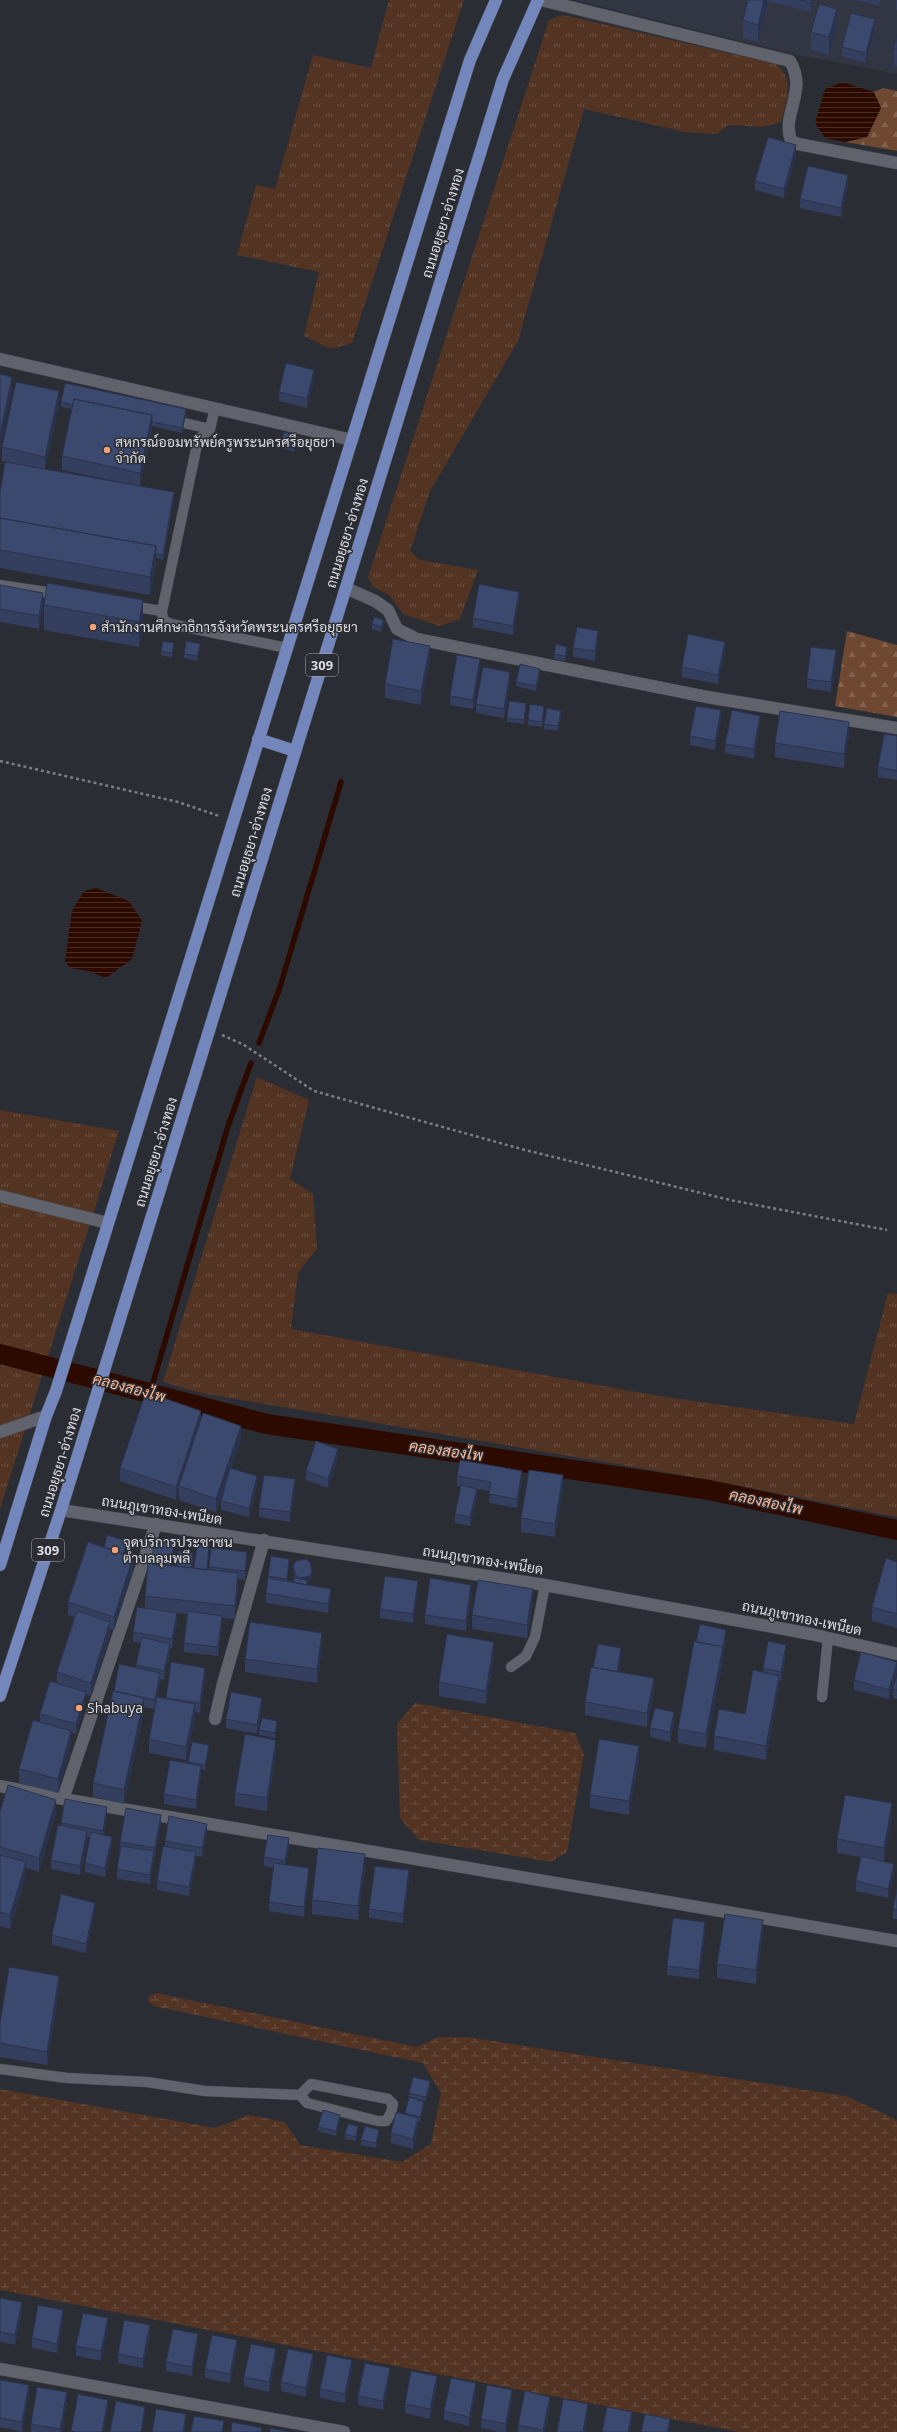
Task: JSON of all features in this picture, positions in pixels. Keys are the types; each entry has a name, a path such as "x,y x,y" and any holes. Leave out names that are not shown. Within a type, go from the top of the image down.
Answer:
{"main road":[{"name":"ถนนอยุธยา-อ่างทอง","path":"0,1565 46,1416 56,1391 78,1322 470,60 496,0"},
{"name":"ถนนอยุธยา-อ่างทอง","path":"0,1696 61,1510 503,79 538,0"},
{"path":"258,739 295,751"}],"street":[{"path":"542,0 790,61 796,72 798,84 788,133 791,141 798,144 897,164"},
{"path":"0,359 352,440"},
{"path":"346,588 388,610 397,629 417,639 707,698 897,728"},
{"path":"0,1196 108,1223"},
{"path":"0,1432 46,1416"},
{"name":"ถนนภูเขาทอง-เพนียด","path":"61,1510 264,1540 545,1585 828,1638 897,1654"},
{"path":"63,1799 156,1524"},
{"path":"215,1719 223,1684 264,1540"},
{"path":"0,1786 63,1799 897,1941"},
{"path":"0,2369 344,2432"}],"lane":[{"path":"215,408 210,429 198,440 174,530 162,611 163,620 171,624 287,648"},
{"path":"184,423 210,429"},
{"path":"0,585 69,596"},
{"path":"123,605 162,611"},
{"path":"512,1667 526,1656 535,1636 545,1585"},
{"path":"822,1697 828,1638"},
{"path":"0,2069 67,2078 147,2082 205,2091 300,2095 307,2104 378,2121 386,2121 391,2113 393,2104 388,2099 323,2085 308,2086 300,2095"}],"path":[{"path":"0,761 178,802 233,821"},
{"path":"209,1030 244,1045 314,1091 586,1165 730,1200 887,1230"}],"shaded area":[{"path":"574,0 897,0 897,74 798,55"},
{"path":"842,82 874,92 881,108 867,137 845,142 825,138 815,123 825,89"},
{"path":"96,888 129,901 142,921 132,959 106,978 88,971 70,968 65,961 72,911 84,891"}],"green space":[{"path":"389,0 464,0 352,343 331,349 304,336 319,272 237,255 256,185 275,189 313,55 371,68"},
{"path":"563,15 776,64 786,77 788,84 787,98 781,122 762,127 728,125 717,134 685,132 584,109 518,341 430,491 410,551 420,560 478,570 460,619 440,626 403,614 388,594 373,587 368,577 549,20"},
{"path":"883,88 897,91 897,151 845,142 867,137 881,108 874,92"},
{"path":"847,631 897,645 897,717 835,706"},
{"path":"257,1077 309,1100 290,1179 313,1194 317,1249 298,1273 291,1329 653,1395 854,1424 888,1293 897,1294 897,1517 710,1480 201,1393 163,1382"},
{"path":"0,1110 119,1131 0,1509"},
{"path":"415,1703 575,1733 584,1754 567,1852 551,1862 419,1840 400,1818 397,1724"},
{"path":"156,1993 416,2047 439,2037 467,2037 846,2096 897,2120 897,2432 740,2432 0,2290 0,2089 215,2128 249,2115 285,2122 300,2145 402,2162 431,2144 441,2093 423,2063 154,2006 148,2001 149,1996"}],"building":[{"path":"748,0 764,0 758,25 743,20"},
{"path":"800,0 812,0 811,3"},
{"path":"819,4 837,9 829,37 811,32"},
{"path":"851,13 875,19 866,53 842,47"},
{"path":"897,35 897,49 894,49"},
{"path":"768,137 796,145 784,189 755,181"},
{"path":"808,166 848,175 841,208 800,199"},
{"path":"286,363 314,370 307,399 279,392"},
{"path":"0,374 12,377 0,435"},
{"path":"16,382 59,391 45,457 2,447"},
{"path":"65,383 186,409 182,428 152,422 152,415 74,399 73,405 61,402"},
{"name":"สหกรณ์ออมทรัพย์ครูพระนครศรีอยุธยา จำกัด","path":"74,399 152,415 140,473 62,456"},
{"path":"284,432 298,436 294,447 281,443"},
{"path":"5,462 174,492 163,555 156,554 156,546 0,518 0,493"},
{"path":"0,518 156,546 150,577 0,550"},
{"path":"47,583 143,600 139,622 44,605"},
{"path":"479,584 519,592 513,626 473,618"},
{"path":"0,585 43,593 39,616 0,609"},
{"path":"374,617 384,620 381,627 372,624"},
{"path":"577,627 598,631 595,651 573,648"},
{"path":"688,634 725,642 718,675 682,667"},
{"path":"393,639 430,646 421,691 385,684"},
{"path":"163,641 174,643 172,653 161,651"},
{"path":"186,641 200,644 197,656 184,654"},
{"path":"556,644 567,647 565,656 554,654"},
{"path":"811,647 836,650 831,682 807,679"},
{"path":"457,655 480,659 473,700 450,696"},
{"path":"520,664 540,669 536,686 516,682"},
{"path":"483,667 510,672 504,709 476,704"},
{"path":"509,701 526,703 524,720 507,718"},
{"path":"530,704 544,706 542,722 528,720"},
{"path":"696,706 721,710 715,741 690,736"},
{"path":"547,708 561,711 558,726 544,724"},
{"path":"732,710 760,716 754,749 725,744"},
{"path":"780,711 849,722 844,754 775,743"},
{"path":"884,734 897,736 897,771 878,767"},
{"path":"146,1392 201,1411 176,1487 120,1468"},
{"path":"203,1413 241,1426 216,1499 179,1486"},
{"path":"316,1441 338,1449 328,1479 306,1471"},
{"path":"460,1460 522,1471 517,1499 489,1494 491,1482 457,1476"},
{"path":"230,1468 257,1476 249,1508 221,1501"},
{"path":"529,1470 563,1475 555,1524 521,1518"},
{"path":"264,1475 295,1479 290,1512 259,1508"},
{"path":"461,1485 477,1489 470,1517 455,1514"},
{"path":"107,1535 127,1541 123,1554 104,1547"},
{"path":"154,1540 174,1543 171,1566 152,1564"},
{"path":"88,1542 133,1557 114,1617 68,1602"},
{"path":"197,1545 209,1546 207,1570 194,1568"},
{"path":"211,1548 247,1552 245,1571 209,1567"},
{"path":"178,1551 193,1553 191,1568 177,1566"},
{"path":"271,1556 289,1559 287,1579 268,1576"},
{"path":"886,1558 897,1562 897,1614 872,1607"},
{"path":"306,1559 310,1562 312,1571 310,1576 300,1578 296,1576 293,1566 296,1561"},
{"path":"148,1563 238,1573 235,1606 145,1596"},
{"path":"385,1576 418,1581 413,1614 380,1609"},
{"path":"268,1578 331,1589 328,1604 266,1593"},
{"path":"294,1578 307,1580 307,1585 293,1582"},
{"path":"430,1578 471,1585 466,1621 425,1615"},
{"path":"478,1580 533,1589 527,1625 472,1615"},
{"path":"137,1607 177,1613 172,1639 133,1632"},
{"path":"77,1611 110,1622 91,1683 57,1672"},
{"path":"188,1611 222,1616 218,1647 184,1643"},
{"path":"250,1622 322,1633 317,1669 245,1659"},
{"path":"700,1624 726,1630 723,1647 696,1642"},
{"path":"447,1634 494,1642 486,1691 439,1682"},
{"path":"142,1637 170,1644 164,1671 136,1665"},
{"path":"694,1641 723,1647 706,1734 678,1729"},
{"path":"768,1641 786,1645 781,1672 763,1668"},
{"path":"598,1644 621,1648 617,1672 593,1667"},
{"path":"861,1652 897,1662 889,1690 854,1680"},
{"path":"171,1662 205,1668 200,1703 166,1698"},
{"path":"119,1664 160,1673 155,1700 114,1691"},
{"path":"591,1667 654,1678 647,1713 585,1702"},
{"path":"753,1670 779,1676 766,1746 714,1736 719,1709 745,1714"},
{"path":"897,1675 897,1690 893,1689"},
{"path":"50,1681 86,1692 76,1724 40,1714"},
{"path":"113,1691 144,1698 124,1790 93,1783"},
{"path":"231,1692 262,1698 257,1725 226,1719"},
{"path":"157,1697 195,1704 186,1747 149,1739"},
{"path":"655,1708 674,1712 670,1732 650,1728"},
{"path":"262,1718 277,1721 275,1733 259,1730"},
{"path":"33,1720 71,1731 58,1779 19,1769"},
{"path":"245,1734 276,1740 267,1798 235,1793"},
{"path":"599,1739 639,1746 629,1801 590,1795"},
{"path":"192,1742 209,1745 205,1765 188,1762"},
{"path":"170,1760 201,1766 196,1800 164,1794"},
{"path":"8,1785 56,1800 39,1858 0,1847 0,1812"},
{"path":"845,1795 892,1803 884,1848 837,1839"},
{"path":"65,1799 107,1807 103,1831 61,1823"},
{"path":"126,1808 161,1815 155,1848 120,1842"},
{"path":"169,1816 207,1824 202,1848 165,1841"},
{"path":"58,1825 87,1831 80,1866 51,1860"},
{"path":"91,1832 112,1837 105,1868 85,1863"},
{"path":"268,1835 289,1838 285,1861 264,1857"},
{"path":"121,1846 154,1851 150,1875 117,1869"},
{"path":"163,1846 196,1852 189,1887 157,1881"},
{"path":"318,1848 365,1854 358,1906 312,1900"},
{"path":"0,1855 26,1862 10,1915 0,1912"},
{"path":"861,1856 894,1864 888,1889 856,1881"},
{"path":"274,1863 309,1868 304,1907 269,1902"},
{"path":"375,1866 409,1870 403,1914 369,1909"},
{"path":"897,1889 897,1910 893,1909"},
{"path":"61,1894 95,1903 86,1944 52,1935"},
{"path":"725,1914 763,1920 756,1970 717,1964"},
{"path":"673,1918 705,1922 699,1970 667,1966"},
{"path":"9,1967 59,1976 47,2052 0,2043 0,2023"},
{"path":"413,2077 430,2081 426,2097 409,2093"},
{"path":"409,2097 424,2102 420,2117 405,2113"},
{"path":"323,2110 340,2115 336,2131 318,2127"},
{"path":"396,2112 418,2118 413,2139 391,2133"},
{"path":"348,2124 358,2126 356,2137 345,2134"},
{"path":"365,2126 379,2130 376,2143 361,2140"},
{"path":"0,2298 22,2302 15,2335 0,2332"},
{"path":"38,2305 63,2310 57,2344 32,2338"},
{"path":"83,2313 108,2318 101,2351 76,2346"},
{"path":"124,2320 150,2325 143,2359 118,2354"},
{"path":"173,2329 198,2334 192,2367 166,2362"},
{"path":"212,2335 237,2340 230,2374 205,2369"},
{"path":"251,2344 276,2349 269,2382 244,2377"},
{"path":"288,2349 313,2354 306,2388 281,2382"},
{"path":"327,2355 352,2360 345,2394 320,2389"},
{"path":"365,2363 390,2368 383,2401 358,2396"},
{"path":"411,2371 437,2376 430,2409 405,2404"},
{"path":"451,2378 476,2383 469,2417 444,2411"},
{"path":"0,2380 29,2385 22,2422 0,2418"},
{"path":"487,2385 512,2390 506,2424 481,2419"},
{"path":"37,2387 67,2392 60,2429 31,2424"},
{"path":"525,2391 550,2397 543,2430 518,2425"},
{"path":"78,2394 108,2400 102,2432 71,2431"},
{"path":"563,2399 588,2404 583,2432 557,2432"},
{"path":"116,2401 145,2407 141,2432 110,2432"},
{"path":"607,2407 632,2412 628,2432 602,2432"},
{"path":"156,2409 186,2414 183,2432 152,2432"},
{"path":"645,2414 670,2419 667,2432 641,2432"},
{"path":"194,2416 224,2421 222,2432 191,2432"},
{"path":"232,2422 262,2428 261,2432 231,2432"},
{"path":"270,2428 290,2432 270,2432"}],"waterway":[{"path":"259,1043 280,987 341,782"},
{"path":"150,1393 228,1126 251,1063"},
{"name":"คลองสองไพ","path":"0,1354 267,1424 709,1490 897,1530"}],"place":[{"name":"สหกรณ์ออมทรัพย์ครูพระนครศรีอยุธยา จำกัด","path":"107,450"},
{"name":"สำนักงานศึกษาธิการจังหวัดพระนครศรีอยุธยา","path":"93,627"},
{"name":"จุดบริการประชาชน ตำบลลุมพลี","path":"115,1550"},
{"name":"Shabuya","path":"79,1708"}]}
